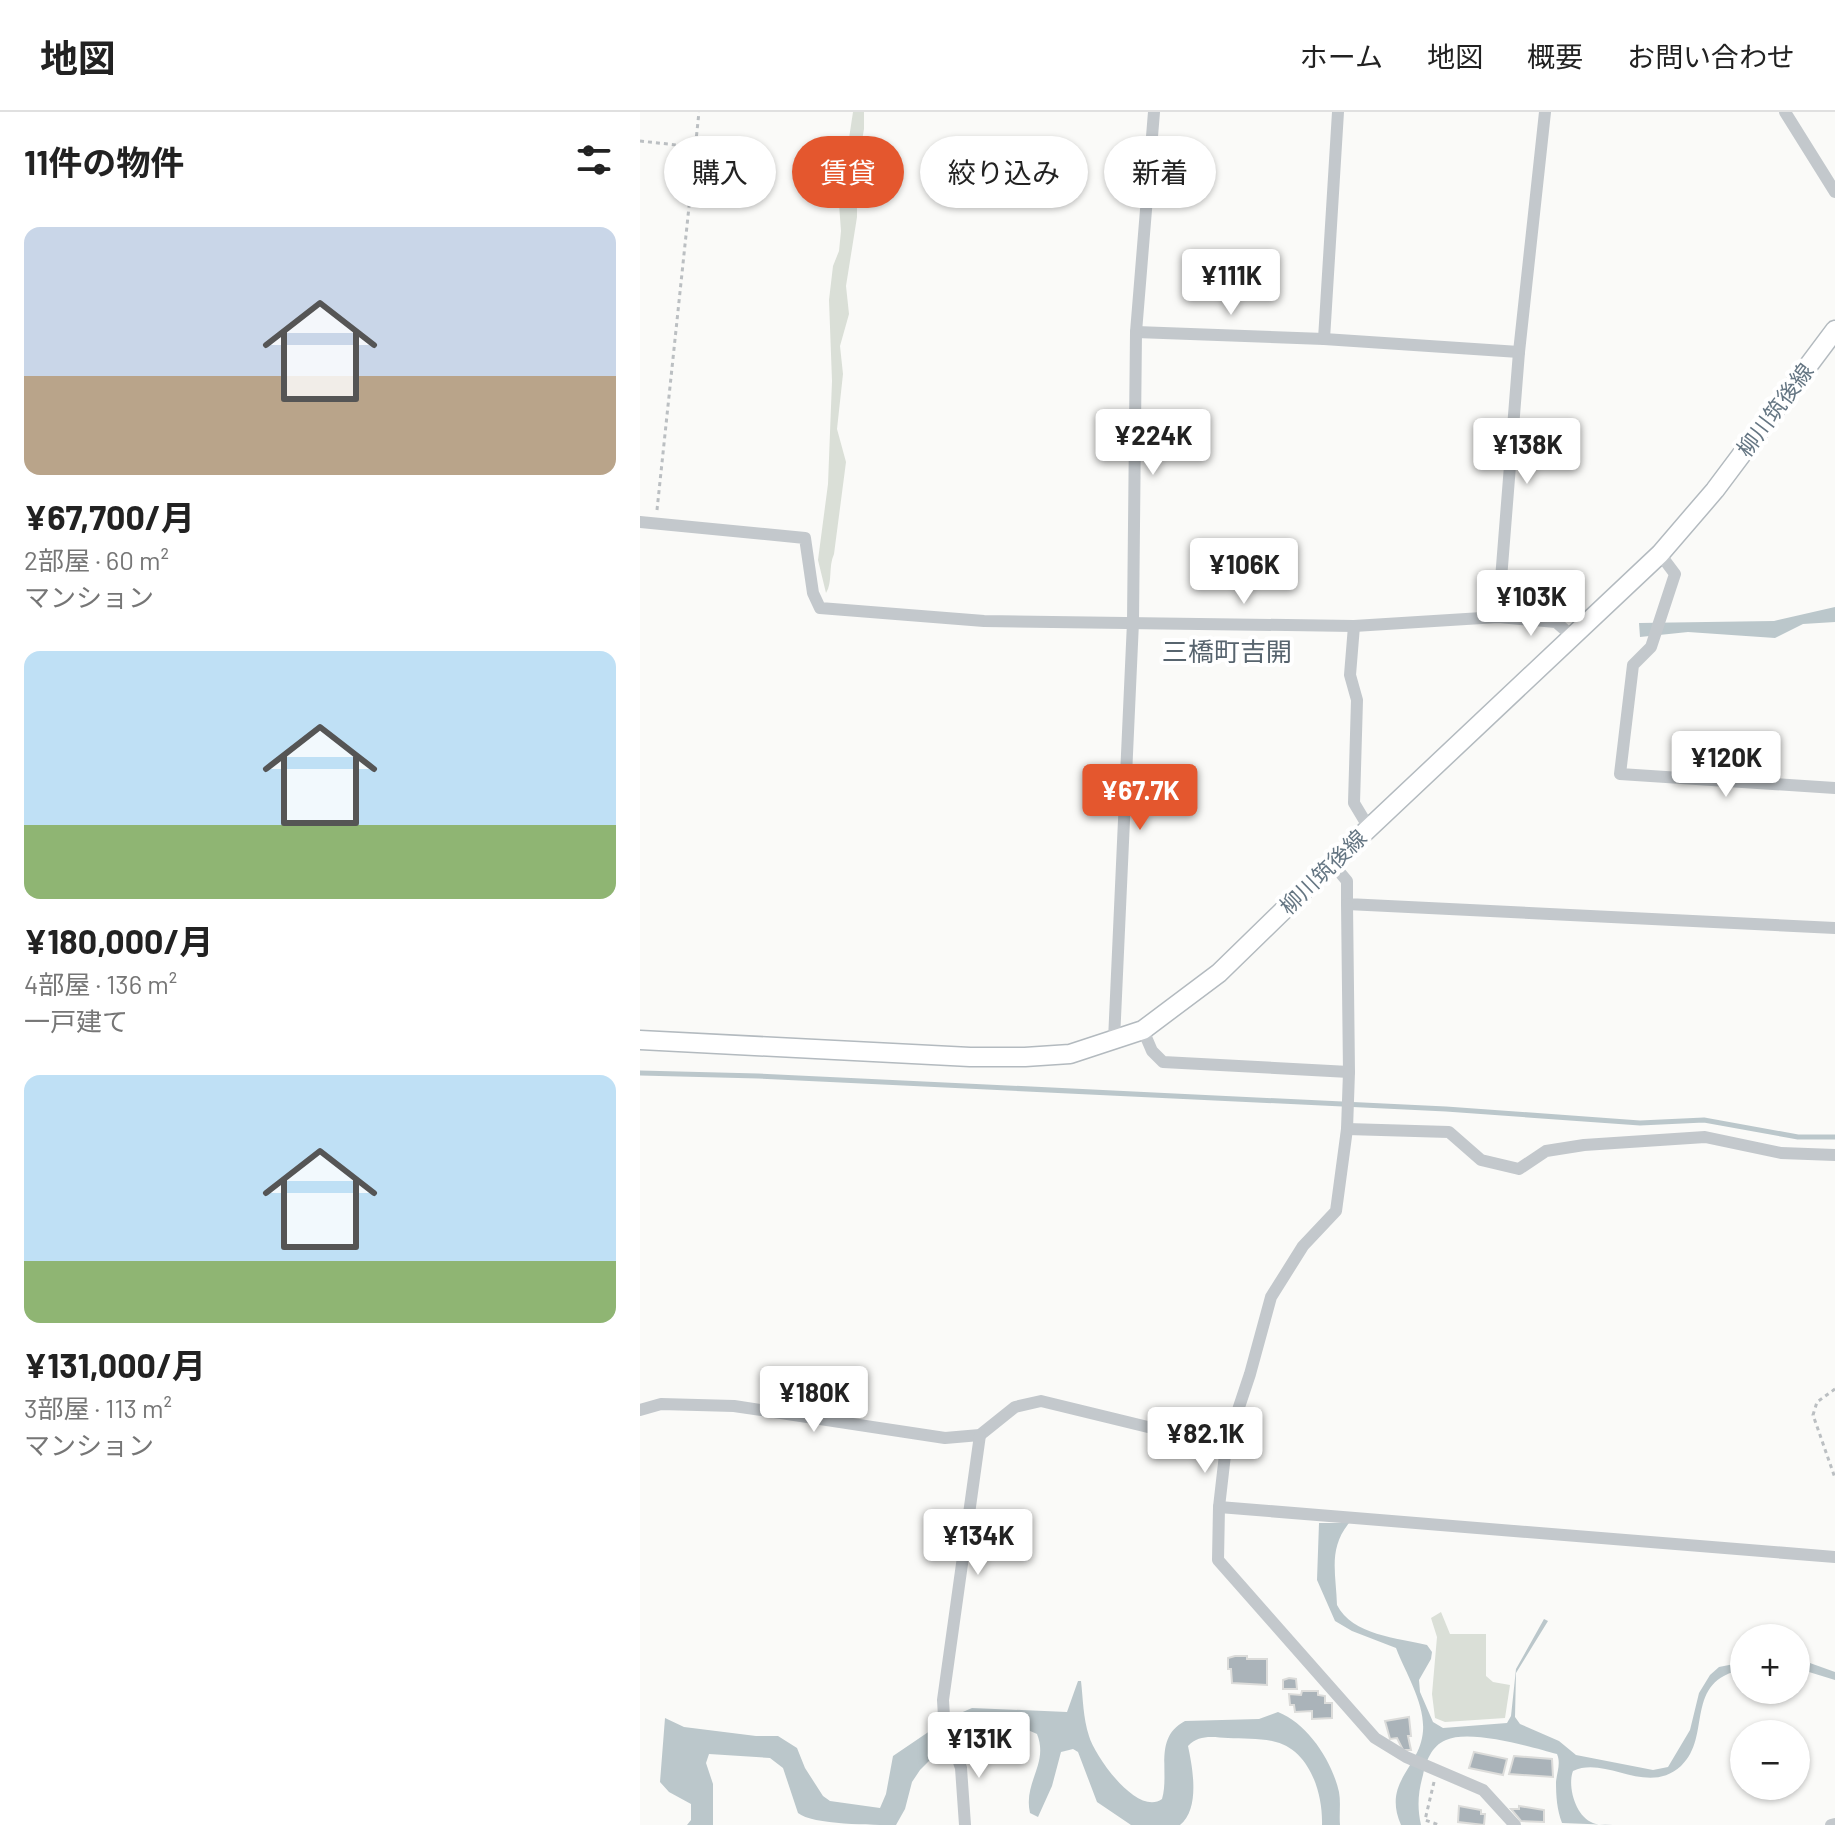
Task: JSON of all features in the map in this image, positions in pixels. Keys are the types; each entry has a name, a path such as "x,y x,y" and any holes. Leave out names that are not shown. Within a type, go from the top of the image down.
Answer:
{"main road":[{"name":"柳川筑後線","path":"640,1040 970,1057 1070,1054 1143,1030 1219,973 1660,554 1715,490 1835,330"}],"street":[{"path":"1114,1040 1133,622 1136,332 1154,112"},
{"path":"1324,339 1338,112"},
{"path":"1785,112 1835,192"},
{"path":"1498,617 1519,352 1545,116"},
{"path":"1136,332 1324,339 1519,352"},
{"path":"640,522 805,538 813,593 820,608 984,621 1354,626 1498,617 1556,622 1573,637"},
{"path":"1660,554 1675,574 1651,647 1633,665 1620,774 1835,788"},
{"path":"1354,626 1350,675 1357,700 1354,803 1369,828"},
{"path":"1332,863 1347,881 1349,1072 1347,1129 1336,1211 1303,1246 1271,1297 1226,1446 1219,1507 1218,1560 1375,1738 1406,1757 1483,1790 1515,1825"},
{"path":"1347,904 1835,928"},
{"path":"1143,1030 1152,1051 1163,1062 1349,1072"},
{"path":"1347,1129 1449,1132 1481,1160 1519,1169 1546,1151 1584,1145 1705,1137 1781,1153 1835,1155"},
{"path":"640,1410 661,1404 734,1406 945,1438 980,1435 1015,1407 1041,1401 1226,1446"},
{"path":"965,1825 961,1768 944,1717 943,1700 980,1435"},
{"path":"1219,1507 1835,1557"}],"path":[{"path":"696,136 699,112"},
{"path":"640,141 664,144"},
{"path":"656,523 689,208"},
{"path":"1835,1389 1817,1402 1813,1415 1835,1478"},
{"path":"1435,1770 1425,1820 1439,1825"}],"shaded area":[{"path":"853,112 864,112 863,136 849,136"},
{"path":"839,208 857,208 846,286 849,314 840,346 843,374 837,429 846,462 826,593 818,560 828,484 832,381 829,300 841,231"},
{"path":"1835,607 1835,622 1803,624 1775,638 1688,632 1640,637 1639,623 1774,621"},
{"path":"1319,1523 1349,1523 1336,1552 1337,1605 1353,1623 1364,1629 1427,1645 1432,1652 1431,1659 1419,1680 1420,1692 1433,1722 1443,1728 1507,1723 1511,1716 1516,1669 1544,1619 1548,1621 1516,1673 1515,1717 1520,1724 1559,1741 1576,1755 1653,1770 1668,1767 1690,1730 1699,1693 1710,1675 1719,1667 1730,1665 1730,1673 1712,1685 1705,1697 1696,1740 1681,1766 1654,1778 1599,1768 1586,1767 1573,1771 1571,1785 1574,1801 1587,1820 1600,1824 1562,1823 1557,1798 1557,1754 1501,1740 1457,1737 1446,1740 1433,1750 1426,1765 1420,1788 1421,1825 1401,1825 1396,1797 1416,1756 1423,1731 1421,1710 1414,1689 1396,1648 1335,1621 1317,1580"},
{"path":"1441,1612 1450,1634 1486,1634 1486,1676 1493,1682 1510,1685 1505,1718 1445,1722 1435,1718 1432,1694 1437,1637 1431,1618"},
{"path":"1810,1663 1835,1672 1835,1680 1810,1672"},
{"path":"1078,1681 1081,1681 1086,1722 1093,1745 1108,1770 1141,1800 1152,1802 1162,1799 1166,1746 1175,1728 1185,1721 1259,1719 1278,1712 1309,1734 1325,1756 1339,1792 1340,1825 1322,1825 1316,1786 1296,1752 1285,1745 1256,1739 1206,1737 1188,1746 1193,1799 1180,1825 1131,1825 1097,1802 1078,1752 1073,1749 1061,1752 1052,1786 1038,1817 1030,1813 1030,1792 1040,1745 1037,1734 1021,1727 947,1743 912,1782 905,1809 896,1825 844,1824 805,1817 798,1813 783,1768 770,1758 709,1754 706,1763 713,1784 713,1825 687,1825 691,1820 691,1804 669,1792 660,1782 665,1718 684,1727 778,1736 797,1748 805,1768 823,1796 830,1801 880,1808 886,1794 893,1756 949,1718 972,1708 1067,1712"}],"building":[{"path":"1228,1658 1267,1659 1267,1685 1232,1683"},
{"path":"1296,1679 1297,1689 1283,1689 1283,1680"},
{"path":"1302,1691 1318,1691 1318,1695 1325,1696 1325,1703 1332,1703 1332,1718 1312,1719 1312,1711 1295,1712 1294,1705 1290,1705 1289,1694 1301,1695"},
{"path":"1409,1717 1411,1750 1403,1750 1397,1738 1390,1739 1385,1721"},
{"path":"1474,1752 1507,1759 1503,1775 1469,1768"},
{"path":"1514,1756 1552,1759 1553,1777 1509,1774"},
{"path":"1459,1806 1481,1810 1481,1814 1485,1814 1484,1825 1458,1822"},
{"path":"1519,1806 1544,1810 1544,1822 1521,1821 1511,1809 1519,1809"}],"waterway":[{"path":"640,1073 1446,1109 1640,1123 1704,1120 1798,1137 1835,1137"}],"district":[{"name":"三橋町吉開","path":"1227,652"}]}
